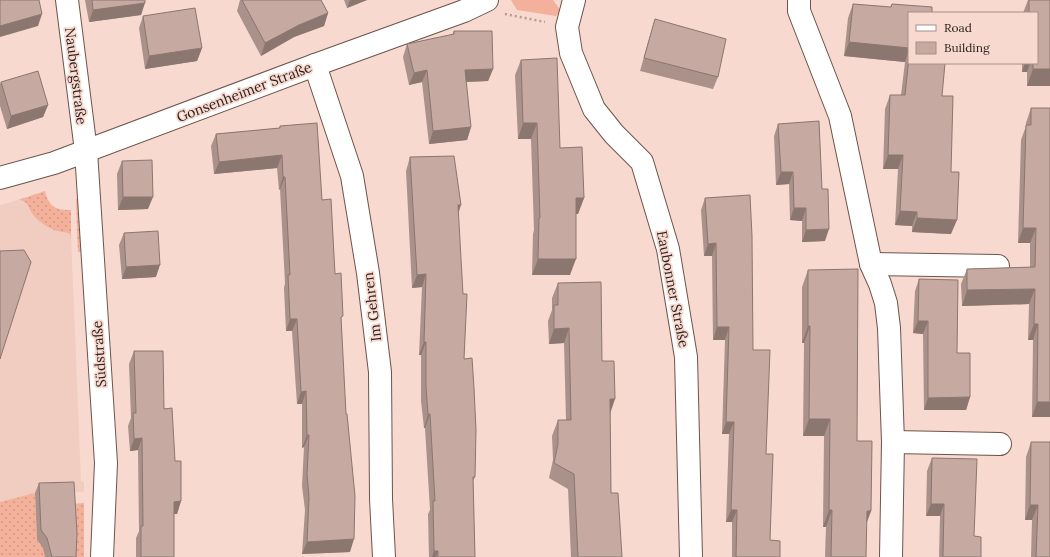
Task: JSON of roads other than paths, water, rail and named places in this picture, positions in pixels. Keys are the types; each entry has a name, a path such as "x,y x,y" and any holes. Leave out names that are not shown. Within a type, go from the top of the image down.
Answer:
{"street":[{"name":"Naubergstraße","path":"67,0 86,151"},
{"name":"Eaubonner Straße","path":"574,0 567,26 571,53 594,109 614,134 642,162 668,249 686,357 691,557"},
{"path":"799,0 799,12 840,116 871,264 880,284 886,303 889,328 893,442 891,557"},
{"name":"Gonsenheimer Straße","path":"0,178 54,163 464,11 495,5"},
{"name":"Im Gehren","path":"315,65 352,176 368,273 380,372 381,498 384,557"},
{"name":"Südstraße","path":"86,151 106,463 102,557"},
{"path":"871,264 998,266"},
{"path":"893,442 1000,444"}]}
